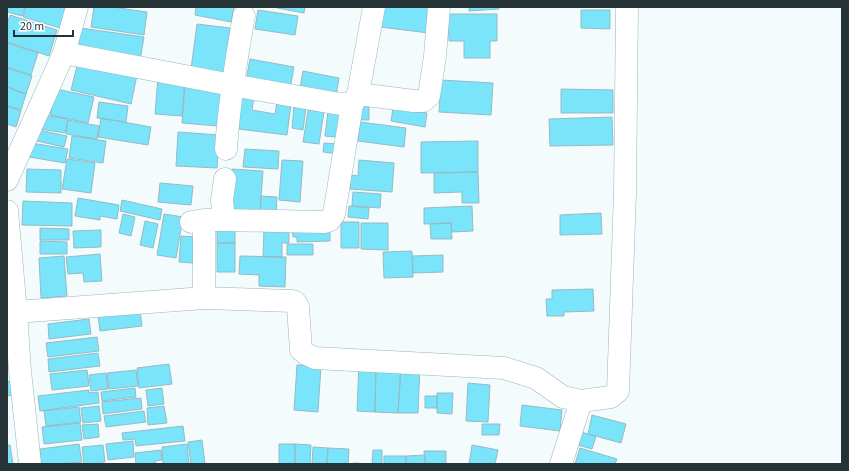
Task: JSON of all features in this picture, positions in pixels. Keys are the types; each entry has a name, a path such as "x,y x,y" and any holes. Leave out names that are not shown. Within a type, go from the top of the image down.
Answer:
{"street":[{"path":"7,180 64,53 77,7"},
{"path":"206,221 324,222 330,220 334,214 355,99 374,7"},
{"path":"64,53 334,103 355,99 423,101 429,96 435,56 439,7"},
{"path":"16,312 204,298 292,301 296,302 298,307 302,350 306,354 315,358 504,368 536,378 563,397 581,401 611,397 618,391 625,193 627,7"},
{"path":"226,148 232,85 244,16"},
{"path":"204,298 206,221 222,200 225,179"},
{"path":"7,211 16,312 13,372 30,464"},
{"path":"561,464 581,401"}],"building":[{"path":"7,7 25,7 22,16 7,12"},
{"path":"26,7 67,7 60,28 23,17"},
{"path":"94,7 112,7 147,12 144,35 91,27"},
{"path":"196,7 234,7 231,22 195,15"},
{"path":"305,7 304,13 277,8"},
{"path":"382,7 431,8 429,33 380,27"},
{"path":"469,7 499,7 499,9 469,11"},
{"path":"258,10 298,16 295,35 255,29"},
{"path":"581,10 610,10 610,29 581,28"},
{"path":"448,14 497,14 497,41 490,41 490,58 464,58 464,41 449,41"},
{"path":"10,15 57,30 49,56 7,42 7,25"},
{"path":"197,24 230,28 224,73 191,69"},
{"path":"81,28 144,37 140,61 77,51"},
{"path":"7,43 38,53 31,75 7,67"},
{"path":"250,59 294,67 290,89 246,81"},
{"path":"78,62 137,75 131,104 71,90"},
{"path":"7,68 32,76 26,94 7,87"},
{"path":"303,71 339,78 336,96 300,89"},
{"path":"158,77 185,79 182,116 155,114"},
{"path":"441,80 493,83 491,115 439,112"},
{"path":"185,86 221,89 218,126 182,123"},
{"path":"7,87 26,94 21,110 7,106"},
{"path":"56,89 94,97 88,123 50,115"},
{"path":"561,89 613,90 613,113 561,113"},
{"path":"234,94 254,96 252,110 275,114 277,102 291,104 287,135 230,128"},
{"path":"99,102 128,106 126,122 97,118"},
{"path":"7,106 21,111 16,127 7,124"},
{"path":"294,106 306,107 303,130 292,128"},
{"path":"357,106 369,106 369,120 356,120"},
{"path":"393,108 427,113 425,127 391,121"},
{"path":"308,110 324,112 319,144 303,142"},
{"path":"328,111 346,113 343,138 325,136"},
{"path":"43,115 68,119 65,133 41,129"},
{"path":"612,117 613,145 550,146 549,119"},
{"path":"101,118 151,127 148,145 98,137"},
{"path":"68,120 99,126 97,139 66,134"},
{"path":"360,122 406,128 404,147 358,141"},
{"path":"39,130 67,136 64,147 37,141"},
{"path":"178,132 219,135 217,168 176,166"},
{"path":"72,136 106,141 103,163 69,158"},
{"path":"478,141 478,172 421,173 421,142"},
{"path":"31,143 68,149 65,163 29,157"},
{"path":"324,143 340,144 339,154 323,152"},
{"path":"245,149 279,151 278,169 243,167"},
{"path":"67,159 95,163 91,193 62,189"},
{"path":"282,160 303,161 300,202 279,200"},
{"path":"359,160 394,163 392,192 350,189 351,175 358,176"},
{"path":"27,169 61,170 61,193 26,192"},
{"path":"232,169 263,171 260,211 230,209"},
{"path":"478,172 479,203 462,203 462,192 434,193 434,173"},
{"path":"160,183 193,186 191,205 158,202"},
{"path":"353,192 381,194 380,208 352,206"},
{"path":"261,196 277,197 276,219 260,218"},
{"path":"78,198 119,205 117,219 100,216 100,220 75,216"},
{"path":"122,200 162,209 160,220 120,211"},
{"path":"23,201 72,203 72,226 22,225"},
{"path":"349,206 369,208 368,219 348,217"},
{"path":"472,206 473,231 452,232 451,223 424,224 424,208"},
{"path":"601,213 602,234 560,235 560,215"},
{"path":"123,214 135,217 131,236 119,233"},
{"path":"164,214 183,217 176,258 157,255"},
{"path":"145,221 158,224 153,248 140,245"},
{"path":"341,222 359,222 359,248 341,248"},
{"path":"361,223 388,223 388,250 361,249"},
{"path":"451,223 452,239 431,239 430,224"},
{"path":"292,226 330,226 330,241 297,242 297,237 293,237"},
{"path":"40,228 69,229 69,240 40,240"},
{"path":"217,228 235,228 235,243 217,243"},
{"path":"264,228 289,229 289,243 282,243 282,257 263,257"},
{"path":"101,230 101,247 74,248 73,231"},
{"path":"181,236 195,237 193,263 179,262"},
{"path":"40,241 67,242 67,254 40,254"},
{"path":"217,243 235,243 235,272 217,272"},
{"path":"287,244 313,244 313,255 287,255"},
{"path":"412,251 413,277 384,278 383,252"},
{"path":"100,254 102,281 84,282 83,273 68,274 66,257"},
{"path":"443,255 443,272 413,273 412,256"},
{"path":"64,256 67,296 41,298 39,258"},
{"path":"240,256 286,257 285,287 259,286 259,275 239,274"},
{"path":"593,289 594,311 564,312 564,316 547,316 546,299 552,299 552,290"},
{"path":"140,310 142,326 100,331 98,315"},
{"path":"89,319 91,334 49,339 48,324"},
{"path":"97,337 99,351 48,357 46,343"},
{"path":"98,353 100,366 49,372 48,359"},
{"path":"359,362 376,363 375,412 357,411"},
{"path":"376,363 401,364 398,413 375,412"},
{"path":"169,364 172,384 139,388 137,368"},
{"path":"401,364 420,365 418,413 398,413"},
{"path":"297,365 321,366 318,412 294,410"},
{"path":"87,370 89,386 52,390 50,374"},
{"path":"136,370 138,386 109,389 107,373"},
{"path":"106,373 108,389 91,391 89,375"},
{"path":"11,381 13,395 7,396 7,382"},
{"path":"468,383 490,385 488,422 466,421"},
{"path":"135,388 136,397 102,401 101,392"},
{"path":"162,388 164,404 148,406 146,390"},
{"path":"89,390 89,393 98,392 99,403 40,411 38,396"},
{"path":"437,393 453,393 452,414 437,413"},
{"path":"425,396 437,396 437,408 425,408"},
{"path":"141,398 142,409 103,414 102,402"},
{"path":"522,405 562,410 560,431 520,426"},
{"path":"99,406 101,421 83,423 81,408"},
{"path":"164,406 167,423 148,425 147,408"},
{"path":"79,407 81,422 46,426 44,411"},
{"path":"144,411 146,422 106,427 104,416"},
{"path":"592,415 626,424 621,443 588,434"},
{"path":"80,423 82,440 44,444 42,427"},
{"path":"98,424 99,437 84,439 82,425"},
{"path":"482,424 500,424 499,435 482,435"},
{"path":"183,426 185,441 136,446 135,439 123,440 122,433"},
{"path":"577,431 596,436 592,449 574,444"},
{"path":"202,440 205,464 191,464 188,442"},
{"path":"133,441 134,457 108,460 106,444"},
{"path":"79,444 82,462 41,464 40,449"},
{"path":"187,444 189,464 163,464 162,447"},
{"path":"279,444 295,444 295,464 279,464"},
{"path":"295,444 311,445 310,464 295,464"},
{"path":"7,445 10,445 13,464 7,464"},
{"path":"103,445 105,462 102,462 102,464 84,464 82,447"},
{"path":"472,445 498,450 495,464 469,464"},
{"path":"313,447 328,448 327,464 312,464"},
{"path":"328,448 349,449 348,464 327,464"},
{"path":"580,448 617,459 615,464 575,464"},
{"path":"161,450 162,460 155,461 156,464 136,464 135,453"},
{"path":"373,450 382,450 382,464 372,464"},
{"path":"424,451 446,451 446,464 425,464"},
{"path":"425,455 425,464 406,464 406,456"},
{"path":"384,456 406,456 406,464 384,464"}]}
